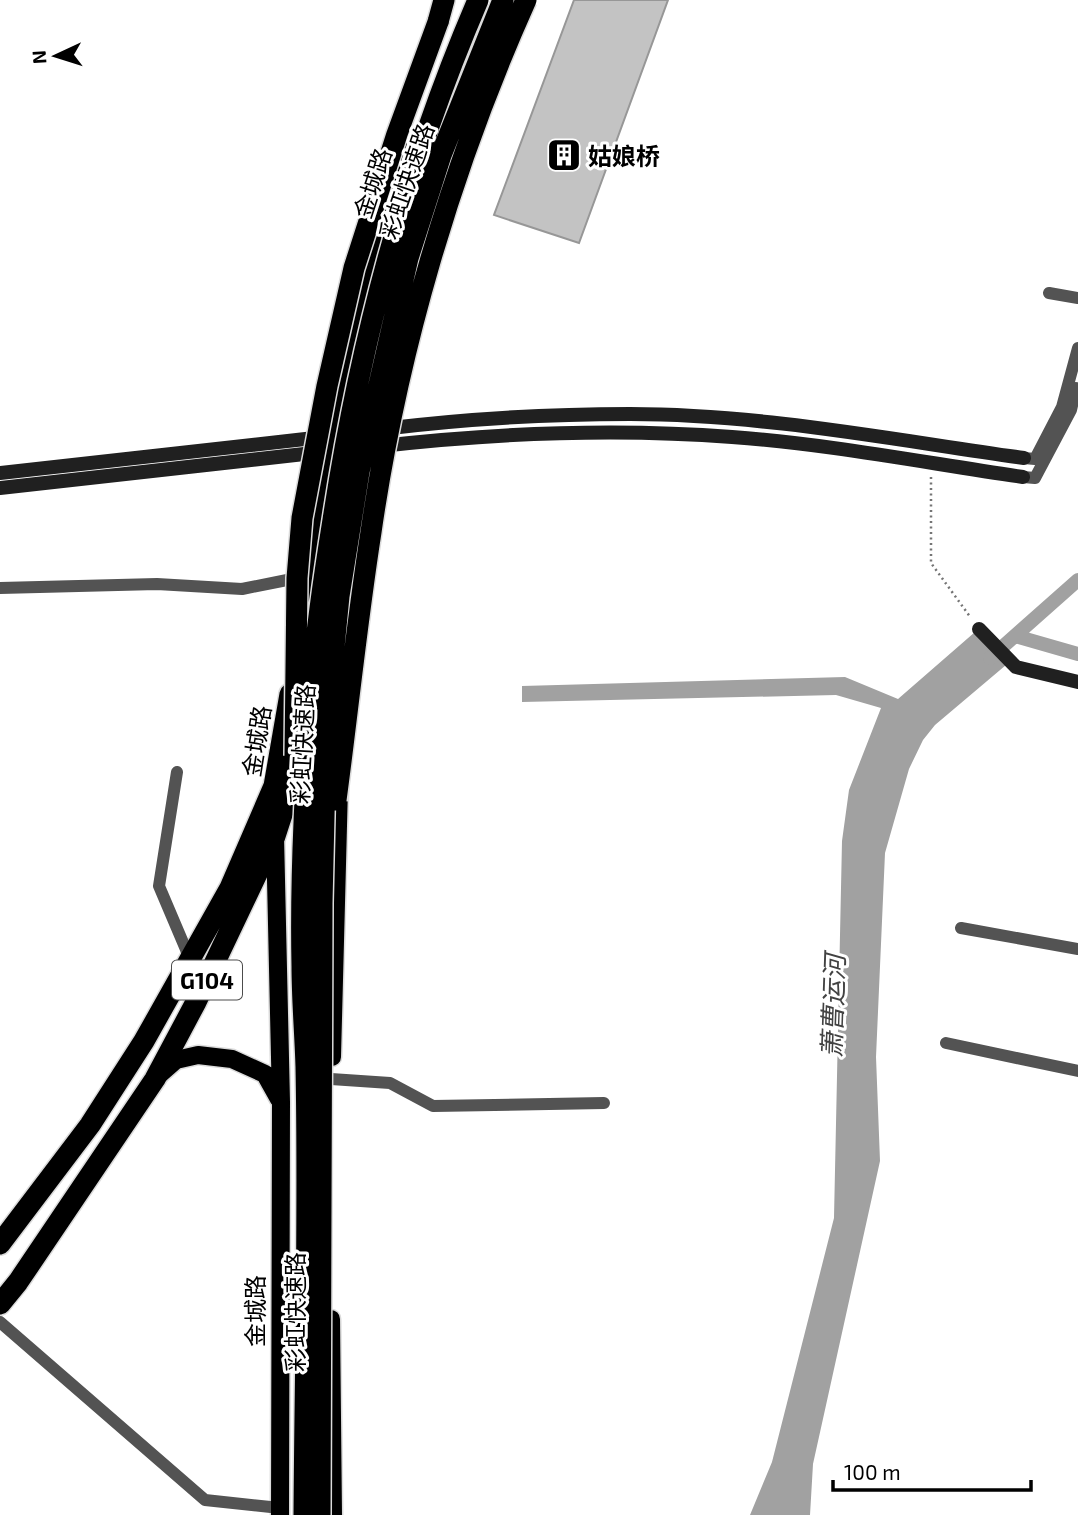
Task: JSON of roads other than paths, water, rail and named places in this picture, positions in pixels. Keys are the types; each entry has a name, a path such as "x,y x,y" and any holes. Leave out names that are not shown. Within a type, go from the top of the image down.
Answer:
{"highway":[{"path":"302,966 293,831 297,579 302,518 327,386 354,268 444,0"},
{"name":"金城路","path":"274,786 296,663 327,444 389,212 437,75 468,0"},
{"name":"彩虹快速路","path":"304,1515 306,1065 302,966 305,801 313,669 344,445 370,326 389,254 453,58 478,0"},
{"name":"彩虹快速路","path":"320,1515 321,903 326,729 339,596 359,472 408,258 441,155 503,0"},
{"path":"346,621 378,438 415,280 455,150 516,0"},
{"path":"321,903 371,531 395,401 424,284 466,151 526,0"},
{"name":"G104","path":"0,1304 18,1282 155,1079 197,1002 275,836 346,621"},
{"name":"G104","path":"0,1244 90,1125 144,1041 230,888 274,786"}],"main road":[{"path":"332,1515 331,1079 334,920 346,621"},
{"name":"金城路","path":"274,786 281,1102 280,1512"},
{"path":"155,1079 176,1060 198,1055 232,1059 265,1074 281,1102"}],"street":[{"path":"1078,289 1050,289 1078,298"},
{"path":"0,488 378,438 502,417 631,414 743,421 1035,459 1062,407 1078,348"},
{"path":"378,438 529,433 650,433 733,437 1035,478 1071,410 1078,382"},
{"path":"0,473 327,444"},
{"path":"0,588 157,584 242,589 297,579"},
{"path":"979,629 1016,667 1078,682"},
{"path":"177,772 159,886 190,959"},
{"path":"961,928 1078,949"},
{"path":"946,1043 1078,1071"},
{"path":"331,1079 390,1083 433,1106 604,1103"},
{"path":"0,1322 205,1500 280,1512"}],"waterway":[{"name":"萧曹运河","path":"990,658 1078,580"},
{"path":"1015,636 1078,654"}],"place":[{"name":"姑娘桥","path":"564,155"}]}
